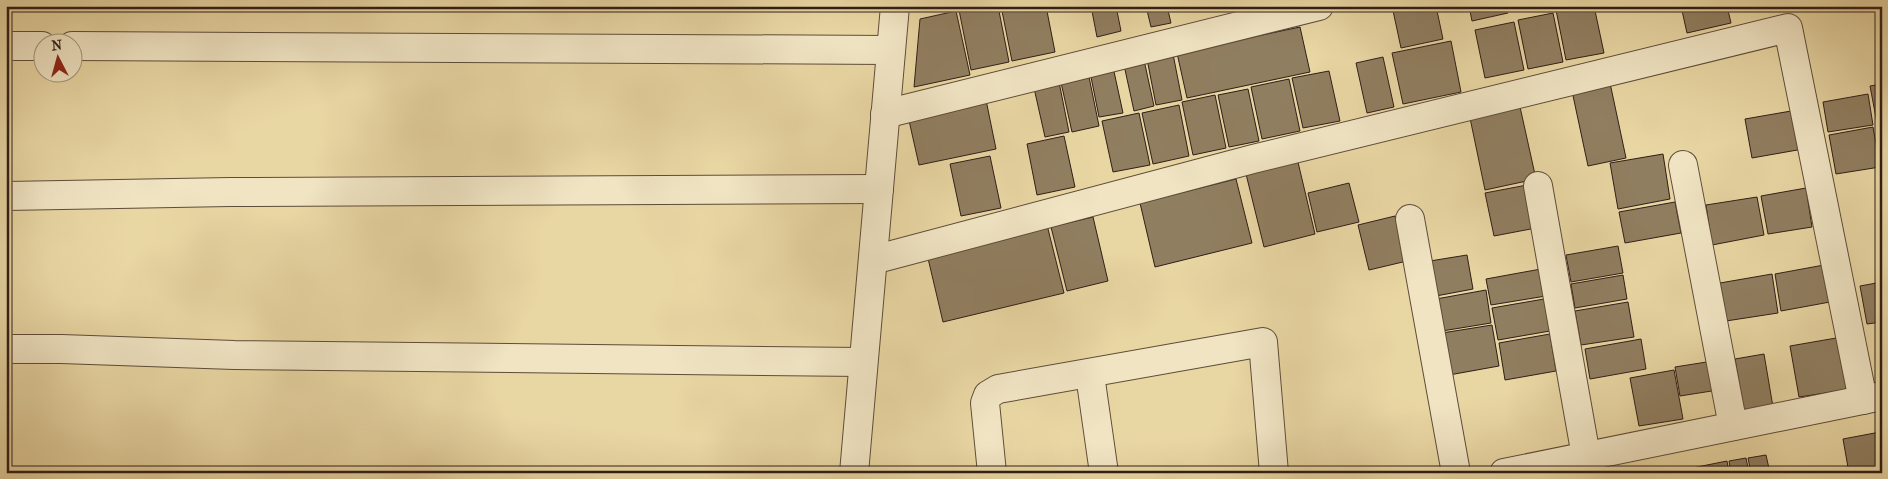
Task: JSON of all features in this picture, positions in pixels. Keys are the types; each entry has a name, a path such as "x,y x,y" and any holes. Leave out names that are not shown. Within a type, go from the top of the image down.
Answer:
{"street":[{"path":"854,473 862,362 873,260 895,6"},
{"path":"885,114 1319,6"},
{"path":"873,260 1253,159 1788,28 1872,398 1504,473"},
{"path":"6,46 32,46"},
{"path":"82,46 891,50"},
{"path":"1683,165 1733,426"},
{"path":"1538,186 1586,456"},
{"path":"6,196 230,192 879,189"},
{"path":"1410,219 1456,473"},
{"path":"992,473 985,403 988,395 998,389 1090,375 1263,342 1274,473"},
{"path":"6,349 234,355 862,362"},
{"path":"1090,375 1104,473"}],"building":[{"path":"977,6 998,6 1009,62 971,70 959,10"},
{"path":"1001,6 1046,6 1055,52 1012,61"},
{"path":"1091,6 1116,6 1121,31 1097,37"},
{"path":"1146,6 1167,6 1171,23 1151,27"},
{"path":"1392,6 1436,6 1443,39 1401,48"},
{"path":"1469,6 1506,6 1508,13 1472,21"},
{"path":"1574,6 1594,6 1604,53 1566,60 1556,10"},
{"path":"1681,6 1727,6 1731,23 1687,33"},
{"path":"956,11 970,75 914,87 920,19"},
{"path":"1553,13 1563,62 1528,69 1518,20"},
{"path":"1514,22 1524,70 1485,78 1475,30"},
{"path":"1300,27 1310,72 1187,98 1177,53"},
{"path":"1451,41 1461,92 1403,104 1392,53"},
{"path":"1173,54 1182,100 1156,105 1147,59"},
{"path":"1383,57 1394,107 1367,113 1356,63"},
{"path":"1144,60 1154,106 1134,111 1124,65"},
{"path":"1113,67 1123,113 1099,117 1090,72"},
{"path":"1329,71 1340,121 1303,128 1292,78"},
{"path":"1088,72 1099,126 1072,132 1060,78"},
{"path":"1289,79 1300,131 1262,139 1251,87"},
{"path":"1059,82 1069,132 1045,137 1034,88"},
{"path":"1610,83 1626,158 1588,166 1572,91"},
{"path":"1882,84 1882,122 1877,123 1870,86"},
{"path":"1248,89 1259,141 1229,147 1218,95"},
{"path":"1868,94 1873,125 1828,132 1823,102"},
{"path":"1215,95 1226,148 1193,155 1182,102"},
{"path":"986,100 996,149 919,165 908,116"},
{"path":"1179,105 1189,156 1153,164 1142,113"},
{"path":"1520,107 1536,179 1485,190 1470,118"},
{"path":"1797,110 1803,149 1752,158 1745,119"},
{"path":"1139,113 1150,165 1113,172 1102,121"},
{"path":"1878,126 1882,126 1882,150"},
{"path":"1873,127 1880,167 1836,174 1829,135"},
{"path":"1064,136 1075,187 1037,195 1027,144"},
{"path":"1663,154 1670,199 1618,209 1610,163"},
{"path":"990,156 1001,208 961,216 950,164"},
{"path":"1297,158 1315,234 1264,247 1245,170"},
{"path":"1236,179 1252,243 1155,267 1140,203"},
{"path":"1349,183 1359,222 1317,232 1308,193"},
{"path":"1527,185 1536,228 1494,236 1485,193"},
{"path":"1806,188 1812,227 1768,234 1761,196"},
{"path":"1757,197 1764,235 1712,245 1706,205"},
{"path":"1675,202 1681,233 1625,243 1619,212"},
{"path":"1395,216 1407,261 1369,270 1358,225"},
{"path":"1093,217 1108,281 1067,291 1051,227"},
{"path":"1047,225 1064,293 943,322 927,254"},
{"path":"1618,246 1623,273 1571,282 1566,255"},
{"path":"1467,255 1473,289 1436,296 1430,261"},
{"path":"1824,265 1830,302 1781,311 1775,274"},
{"path":"1541,269 1546,296 1491,305 1486,279"},
{"path":"1772,274 1778,313 1726,321 1720,283"},
{"path":"1623,275 1627,299 1575,308 1571,284"},
{"path":"1882,282 1882,322 1867,324 1860,286"},
{"path":"1486,290 1491,323 1442,331 1436,299"},
{"path":"1544,299 1550,331 1498,340 1492,308"},
{"path":"1628,302 1634,337 1581,345 1575,311"},
{"path":"1492,325 1499,366 1449,375 1442,333"},
{"path":"1550,334 1556,371 1505,380 1499,343"},
{"path":"1842,337 1852,389 1799,397 1790,346"},
{"path":"1641,339 1646,369 1590,379 1585,349"},
{"path":"1764,354 1773,407 1744,412 1735,359"},
{"path":"1713,361 1718,390 1680,396 1675,367"},
{"path":"1674,370 1683,419 1639,426 1630,378"},
{"path":"1880,432 1882,473 1849,473 1843,439"},
{"path":"1766,455 1770,473 1751,473 1748,458"},
{"path":"1746,458 1749,473 1731,473 1729,461"},
{"path":"1727,461 1729,473 1693,473 1692,468"}]}
